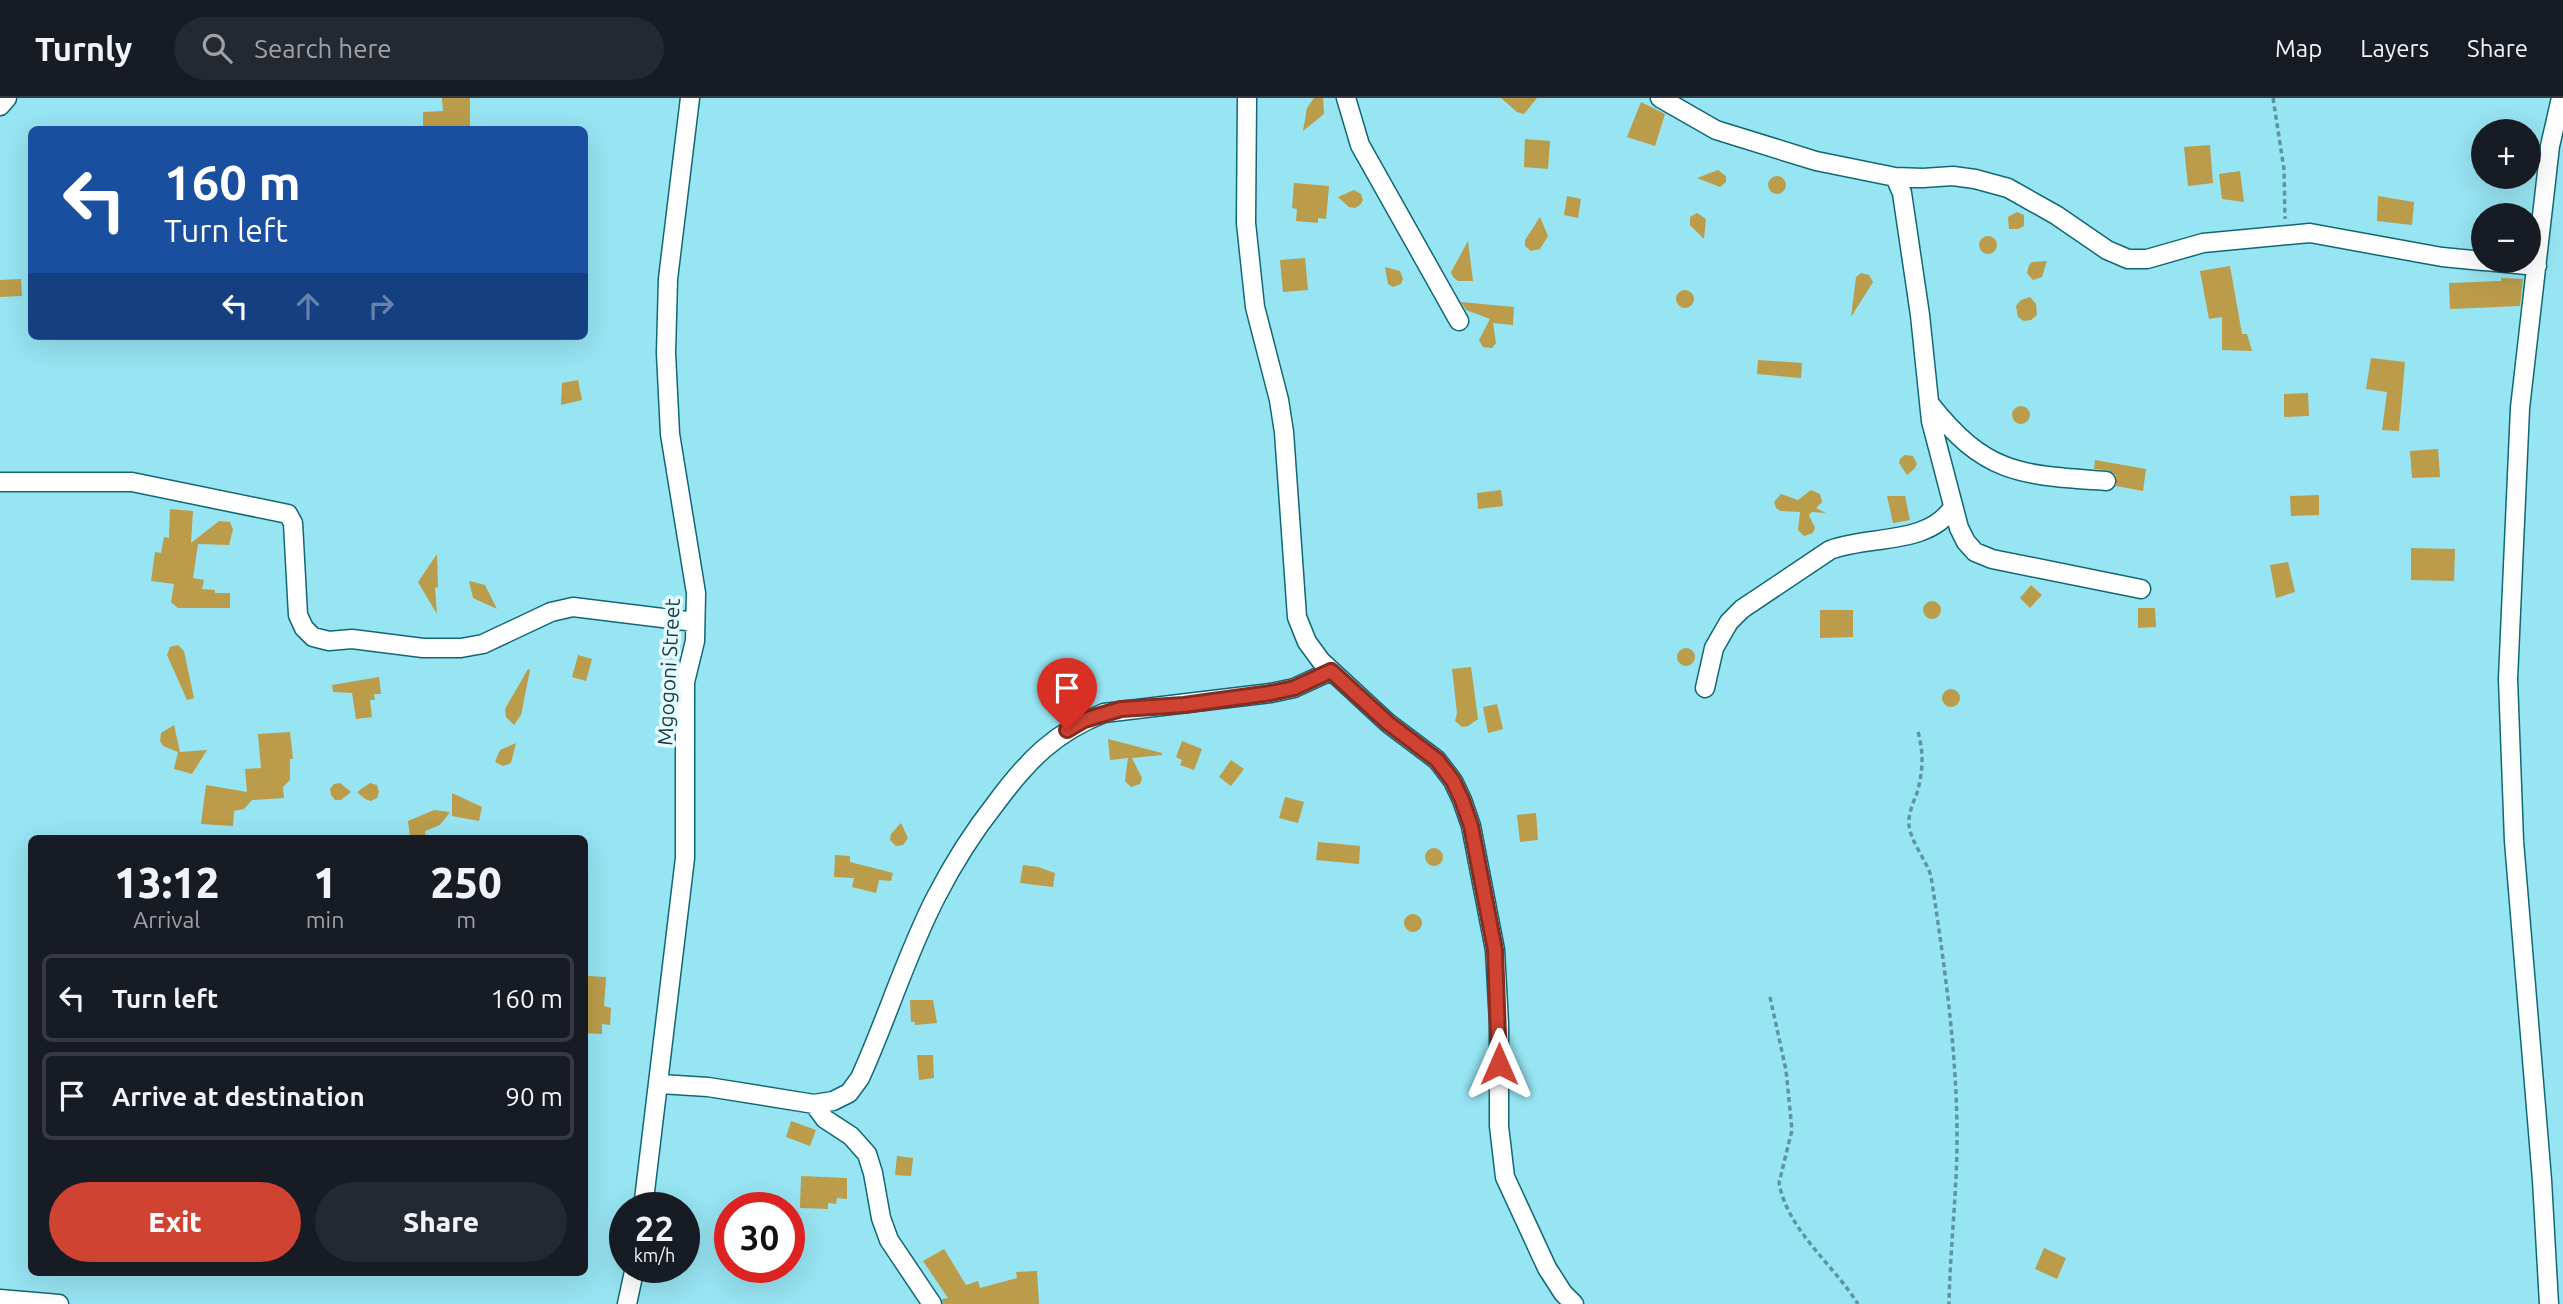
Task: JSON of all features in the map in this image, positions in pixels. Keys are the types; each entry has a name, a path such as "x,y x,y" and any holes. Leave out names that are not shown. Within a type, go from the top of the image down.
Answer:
{"street":[{"path":"0,106 7,98"},
{"name":"Mgogoni Street","path":"645,1192 685,858 685,682 695,641 696,593 670,434 666,353 668,279 690,98"},
{"path":"1247,98 1246,223 1255,307 1279,400 1284,432 1297,617 1307,642 1331,671 1380,716 1437,760 1453,781 1462,800 1471,826 1495,950 1499,1013 1499,1126 1505,1177 1547,1268 1563,1293 1574,1304"},
{"path":"1346,98 1360,145 1459,321"},
{"path":"1660,98 1716,130 1816,161 1895,177 1952,176 2008,188 2056,215 2107,250 2128,260 2147,259 2203,243 2310,233 2471,260"},
{"path":"2541,241 2561,98"},
{"path":"1895,177 1902,192 1920,315 1927,402 1953,507 1966,542 1975,552 1992,559 2141,589"},
{"path":"2536,273 2520,408 2508,679 2514,841 2542,1180 2549,1304"},
{"path":"1927,402 1958,438 1993,462 2019,472 2106,481"},
{"path":"0,482 132,482 288,514 293,523 298,615 304,628 313,637 423,648 461,648 483,643 551,612 573,607 695,622"},
{"path":"1705,688 1714,648 1729,622 1742,609 1830,550 1846,544 1921,531 1947,516 1953,507"},
{"path":"660,1084 708,1087 814,1104 833,1101 849,1093 860,1078 935,898 972,834 1013,781 1050,741 1084,720 1104,713 1271,693 1294,688 1331,671"},
{"path":"814,1104 825,1119 851,1136 867,1154 881,1218 889,1240 932,1304"},
{"path":"627,1304 632,1283"},
{"path":"0,1299 59,1304"}],"path":[{"path":"2273,98 2284,169 2287,234"},
{"path":"1918,732 1922,745 1922,771 1909,824 1911,835 1927,863 1931,876 1950,1019 1956,1101 1957,1139 1949,1304"},
{"path":"1770,997 1786,1070 1792,1130 1779,1183 1781,1191 1801,1231 1858,1304"}],"building":[{"path":"442,98 470,98 470,126 423,126 423,112 443,111"},
{"path":"1314,98 1323,98 1324,114 1303,131 1307,108"},
{"path":"1501,98 1537,98 1524,114 1517,112"},
{"path":"1641,102 1665,114 1655,146 1627,137"},
{"path":"1525,139 1550,141 1548,169 1524,167"},
{"path":"2210,145 2213,183 2188,186 2184,147"},
{"path":"1718,170 1726,176 1726,182 1720,187 1697,178"},
{"path":"2240,171 2244,202 2222,199 2219,174"},
{"path":"1777,176 1783,179 1786,185 1783,191 1777,194 1771,191 1768,185 1771,179"},
{"path":"1294,183 1329,186 1326,219 1318,218 1318,223 1296,221 1297,209 1292,208"},
{"path":"1354,190 1361,194 1363,200 1355,208 1349,207 1338,197"},
{"path":"1567,196 1581,199 1578,218 1564,215"},
{"path":"2378,196 2414,202 2412,225 2377,221"},
{"path":"2017,212 2024,215 2024,226 2009,229 2008,217"},
{"path":"1697,213 1706,219 1704,239 1690,225 1690,217"},
{"path":"1540,217 1548,236 1540,249 1531,251 1525,246 1525,240"},
{"path":"1988,236 1994,239 1997,245 1994,251 1988,254 1982,251 1979,245 1982,239"},
{"path":"1468,241 1473,281 1458,281 1451,272"},
{"path":"1305,258 1308,290 1283,292 1280,260"},
{"path":"2047,261 2042,277 2033,280 2027,273 2029,265 2032,262"},
{"path":"2230,266 2242,334 2247,334 2252,351 2222,350 2222,317 2209,319 2200,271"},
{"path":"1385,267 1400,271 1403,279 1401,284 1393,287 1388,284"},
{"path":"1861,273 1869,275 1873,282 1851,317 1856,277"},
{"path":"2501,278 2523,279 2520,306 2450,309 2449,283 2501,281"},
{"path":"21,279 22,296 0,297 0,280"},
{"path":"1685,290 1691,293 1694,299 1691,305 1685,308 1679,305 1676,299 1679,293"},
{"path":"2030,297 2036,304 2037,315 2024,321 2018,317 2016,306 2021,300"},
{"path":"1461,302 1514,307 1513,325 1493,323 1496,343 1492,348 1483,347 1479,340 1490,319 1466,310"},
{"path":"2371,358 2405,362 2399,431 2382,430 2387,392 2366,389"},
{"path":"1758,360 1802,363 1801,378 1757,374"},
{"path":"578,380 582,400 561,405 562,383"},
{"path":"2308,393 2309,416 2284,417 2284,394"},
{"path":"2021,406 2027,409 2030,415 2027,421 2021,424 2015,421 2012,415 2015,409"},
{"path":"2438,449 2440,477 2412,478 2410,451"},
{"path":"1905,455 1913,456 1917,464 1907,475 1899,463"},
{"path":"2095,460 2146,469 2143,491 2116,486 2116,475 2107,470 2094,469"},
{"path":"1501,490 1503,506 1478,509 1477,493"},
{"path":"1811,490 1820,494 1822,502 1816,508 1826,513 1812,512 1809,515 1815,528 1813,533 1804,536 1798,530 1800,512 1781,511 1776,508 1774,502 1781,494 1798,500"},
{"path":"2319,495 2319,515 2291,516 2290,496"},
{"path":"1887,496 1905,496 1910,520 1893,523"},
{"path":"170,509 193,511 191,543 219,521 230,522 233,529 229,545 198,544 193,578 204,580 202,589 215,590 215,593 230,593 230,608 178,608 171,602 174,584 151,581 155,552 161,553 164,537 169,538"},
{"path":"2411,548 2455,549 2454,581 2411,580"},
{"path":"437,554 438,587 435,588 437,614 418,582"},
{"path":"2288,562 2295,592 2276,598 2270,565"},
{"path":"469,581 485,585 497,609 473,598"},
{"path":"2031,585 2042,595 2030,608 2020,598"},
{"path":"1932,601 1938,604 1941,610 1938,616 1932,619 1926,616 1923,610 1926,604"},
{"path":"2138,608 2155,608 2156,627 2138,628"},
{"path":"1820,610 1853,610 1853,637 1820,638"},
{"path":"178,645 184,651 194,698 187,700 167,655 170,647"},
{"path":"1686,648 1692,651 1695,657 1692,663 1686,666 1680,663 1677,657 1680,651"},
{"path":"578,655 592,659 586,681 572,677"},
{"path":"1471,667 1478,719 1462,727 1455,721 1457,713 1452,669"},
{"path":"528,669 530,670 521,715 514,725 506,717 505,709"},
{"path":"379,677 381,694 374,694 375,700 370,700 372,717 356,719 352,693 333,692 332,685"},
{"path":"1951,689 1957,692 1960,698 1957,704 1951,707 1945,704 1942,698 1945,692"},
{"path":"1497,704 1503,729 1488,733 1483,707"},
{"path":"174,725 180,752 207,750 192,774 174,769 178,752 163,746 160,741 161,733"},
{"path":"290,732 293,759 290,759 290,780 283,787 284,798 252,800 244,809 234,811 233,826 201,824 206,785 247,792 245,769 261,768 258,734"},
{"path":"1108,739 1162,755 1132,758 1142,778 1140,784 1131,787 1125,781 1128,758 1110,760"},
{"path":"1182,741 1202,749 1194,770 1180,765 1182,760 1176,757"},
{"path":"516,743 511,763 503,766 495,762 500,750"},
{"path":"1231,760 1244,769 1231,786 1219,777"},
{"path":"340,783 351,792 341,800 335,800 330,789 334,784"},
{"path":"370,783 377,785 379,792 377,798 371,801 357,792"},
{"path":"452,793 482,807 479,821 452,816"},
{"path":"1285,797 1304,802 1298,823 1279,818"},
{"path":"434,810 450,812 440,825 425,831 426,835 410,835 408,821"},
{"path":"1536,813 1538,840 1520,842 1517,815"},
{"path":"901,823 908,838 903,845 896,846 890,840 891,834"},
{"path":"1318,842 1360,846 1359,864 1316,860"},
{"path":"1434,848 1440,851 1443,857 1440,863 1434,866 1428,863 1425,857 1428,851"},
{"path":"835,855 850,856 850,862 893,873 891,881 879,880 876,893 852,887 854,878 834,877"},
{"path":"1023,865 1055,873 1053,887 1020,883"},
{"path":"1413,914 1419,917 1422,923 1419,929 1413,932 1407,929 1404,923 1407,917"},
{"path":"588,976 606,977 604,1006 611,1008 610,1025 602,1024 602,1034 588,1033"},
{"path":"910,1000 933,1000 937,1023 915,1025 915,1022 911,1022"},
{"path":"917,1055 933,1055 934,1078 919,1080"},
{"path":"791,1121 816,1130 810,1146 786,1137"},
{"path":"897,1156 913,1158 911,1176 895,1175"},
{"path":"801,1176 847,1178 847,1199 837,1198 836,1204 828,1203 828,1209 805,1208 805,1192 800,1192"},
{"path":"2044,1248 2066,1258 2057,1279 2035,1269"},
{"path":"944,1249 966,1285 978,1281 980,1288 1017,1278 1016,1272 1037,1271 1039,1304 943,1304 942,1299 948,1298 923,1261"}],"route":[{"path":"1067,730 1084,720 1121,709 1184,705 1271,693 1294,688 1331,671 1388,723 1437,760 1453,781 1462,800 1471,826 1495,950 1499,1064"}]}
